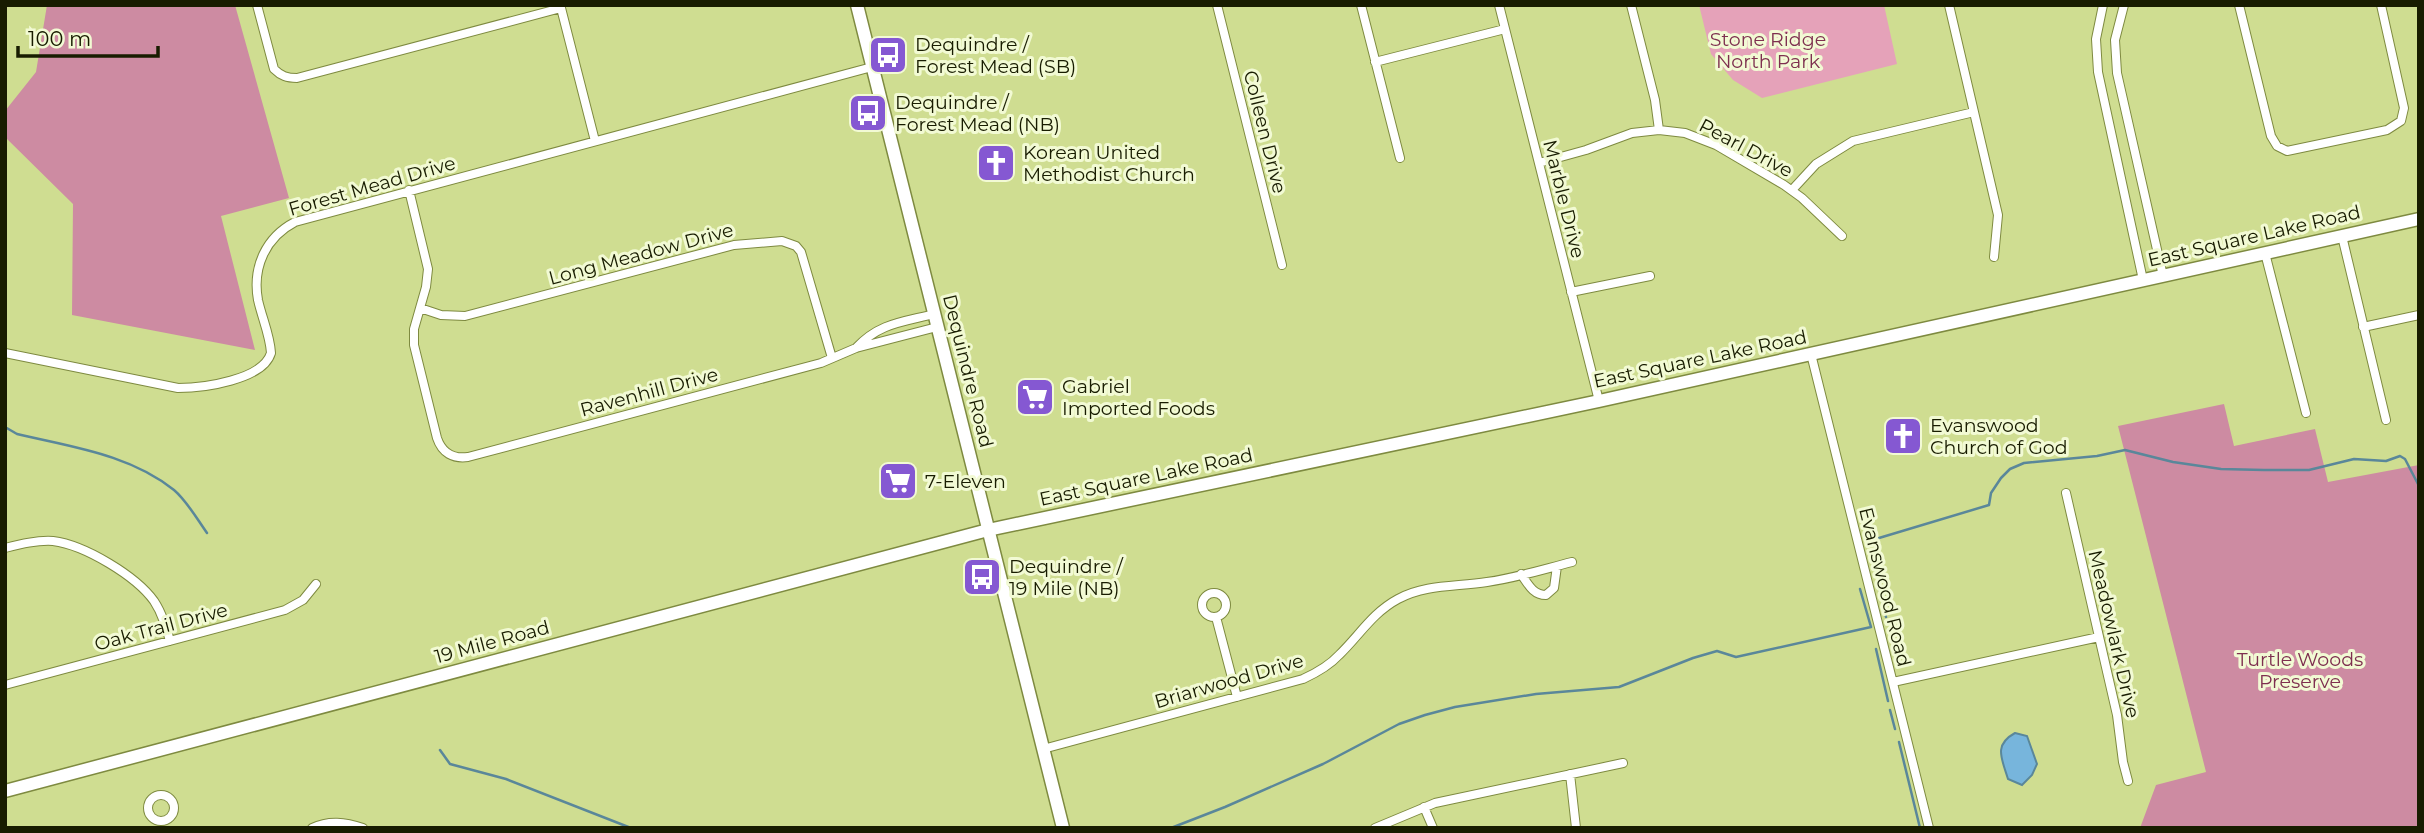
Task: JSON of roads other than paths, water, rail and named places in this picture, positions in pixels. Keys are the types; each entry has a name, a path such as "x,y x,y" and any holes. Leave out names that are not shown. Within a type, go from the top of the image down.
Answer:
{"main road":[{"name":"Dequindre Road","path":"857,5 1063,828"},
{"name":"East Square Lake Road","path":"988,530 1599,401 2419,219"},
{"name":"19 Mile Road","path":"5,791 988,530"}],"street":[{"path":"257,5 271,62 280,75 297,78 561,8 595,141"},
{"name":"Colleen Drive","path":"1217,5 1282,265"},
{"path":"1361,5 1400,158"},
{"name":"Marble Drive","path":"1499,5 1599,401"},
{"path":"1631,5 1653,91 1659,130"},
{"path":"1949,5 1998,215 1994,257"},
{"path":"2103,5 2096,39 2098,72 2143,280"},
{"path":"2123,5 2115,40 2117,73 2163,276"},
{"path":"2239,5 2270,136 2277,146 2293,150 2387,130 2401,121 2404,108 2381,5"},
{"path":"1375,62 1505,29"},
{"path":"2096,39 2115,40"},
{"name":"Forest Mead Drive","path":"5,353 178,387 205,386 258,371 269,360 271,353 258,301 260,260 270,241 285,227 308,217 872,68"},
{"path":"1793,190 1816,164 1845,145 1866,137 1974,112"},
{"name":"Pearl Drive","path":"1539,163 1626,135 1659,130 1685,133 1702,139 1793,190 1842,236"},
{"path":"2115,154 2134,150"},
{"path":"409,190 428,270 428,281 420,308"},
{"path":"2342,236 2386,420"},
{"name":"Long Meadow Drive","path":"420,308 441,315 465,316 734,245 782,240 796,246 801,252 832,359"},
{"path":"2265,253 2306,413"},
{"path":"1572,292 1650,276"},
{"name":"Ravenhill Drive","path":"420,308 414,329 416,352 437,438 448,454 454,457 468,457 832,359 936,320"},
{"path":"2364,327 2419,315"},
{"name":"Ravenhill Drive","path":"856,348 869,334 880,329 936,320"},
{"name":"Evanswood Road","path":"1811,354 1929,828"},
{"name":"Meadowlark Drive","path":"2066,493 2117,715 2128,781"},
{"path":"5,548 43,541 67,544 88,552 145,590 159,608 170,641"},
{"name":"Briarwood Drive","path":"1043,749 1287,684 1317,672 1338,656 1384,608 1409,594 1436,586 1479,583 1572,562"},
{"path":"1521,574 1536,594 1546,595 1554,588 1557,566"},
{"name":"Oak Trail Drive","path":"5,685 285,610 303,600 316,583"},
{"path":"1216,617 1237,697"},
{"path":"1893,682 2099,637"},
{"path":"1376,828 1424,807 1457,797 1623,763"},
{"path":"1570,774 1576,828"},
{"path":"1424,807 1433,828"},
{"path":"312,828 332,822 363,828"}],"water":[{"path":"2015,733 2027,736 2037,764 2032,775 2022,785 2008,779 2001,753 2004,742"}],"waterway":[{"path":"5,427 17,434 99,453 138,468 179,494 207,533"},
{"path":"1879,538 1989,505 1991,493 2001,478 2010,469 2024,463 2097,456 2125,450 2173,462 2221,469 2264,470 2309,470 2354,459 2386,461 2400,456 2405,459 2419,486"},
{"path":"1871,554 1876,573"},
{"path":"1879,587 1886,617"},
{"path":"1171,828 1323,764 1399,724 1425,715 1455,707 1536,694 1619,687 1717,651 1736,657 1871,627 1860,589"},
{"path":"1876,649 1888,701"},
{"path":"1890,710 1895,729"},
{"path":"1899,742 1920,828"},
{"path":"440,750 450,764 506,779 631,828"}],"place":[{"name":"Dequindre / Forest Mead (SB)","path":"888,55"},
{"name":"Dequindre / Forest Mead (NB)","path":"868,113"},
{"name":"Korean United Methodist Church","path":"996,163"},
{"name":"Gabriel Imported Foods","path":"1035,397"},
{"name":"Evanswood Church of God","path":"1903,436"},
{"name":"7-Eleven","path":"898,481"},
{"name":"Dequindre / 19 Mile (NB)","path":"982,577"}],"park label":[{"name":"Stone Ridge North Park","path":"1768,50"},
{"name":"Turtle Woods Preserve","path":"2300,670"}]}
